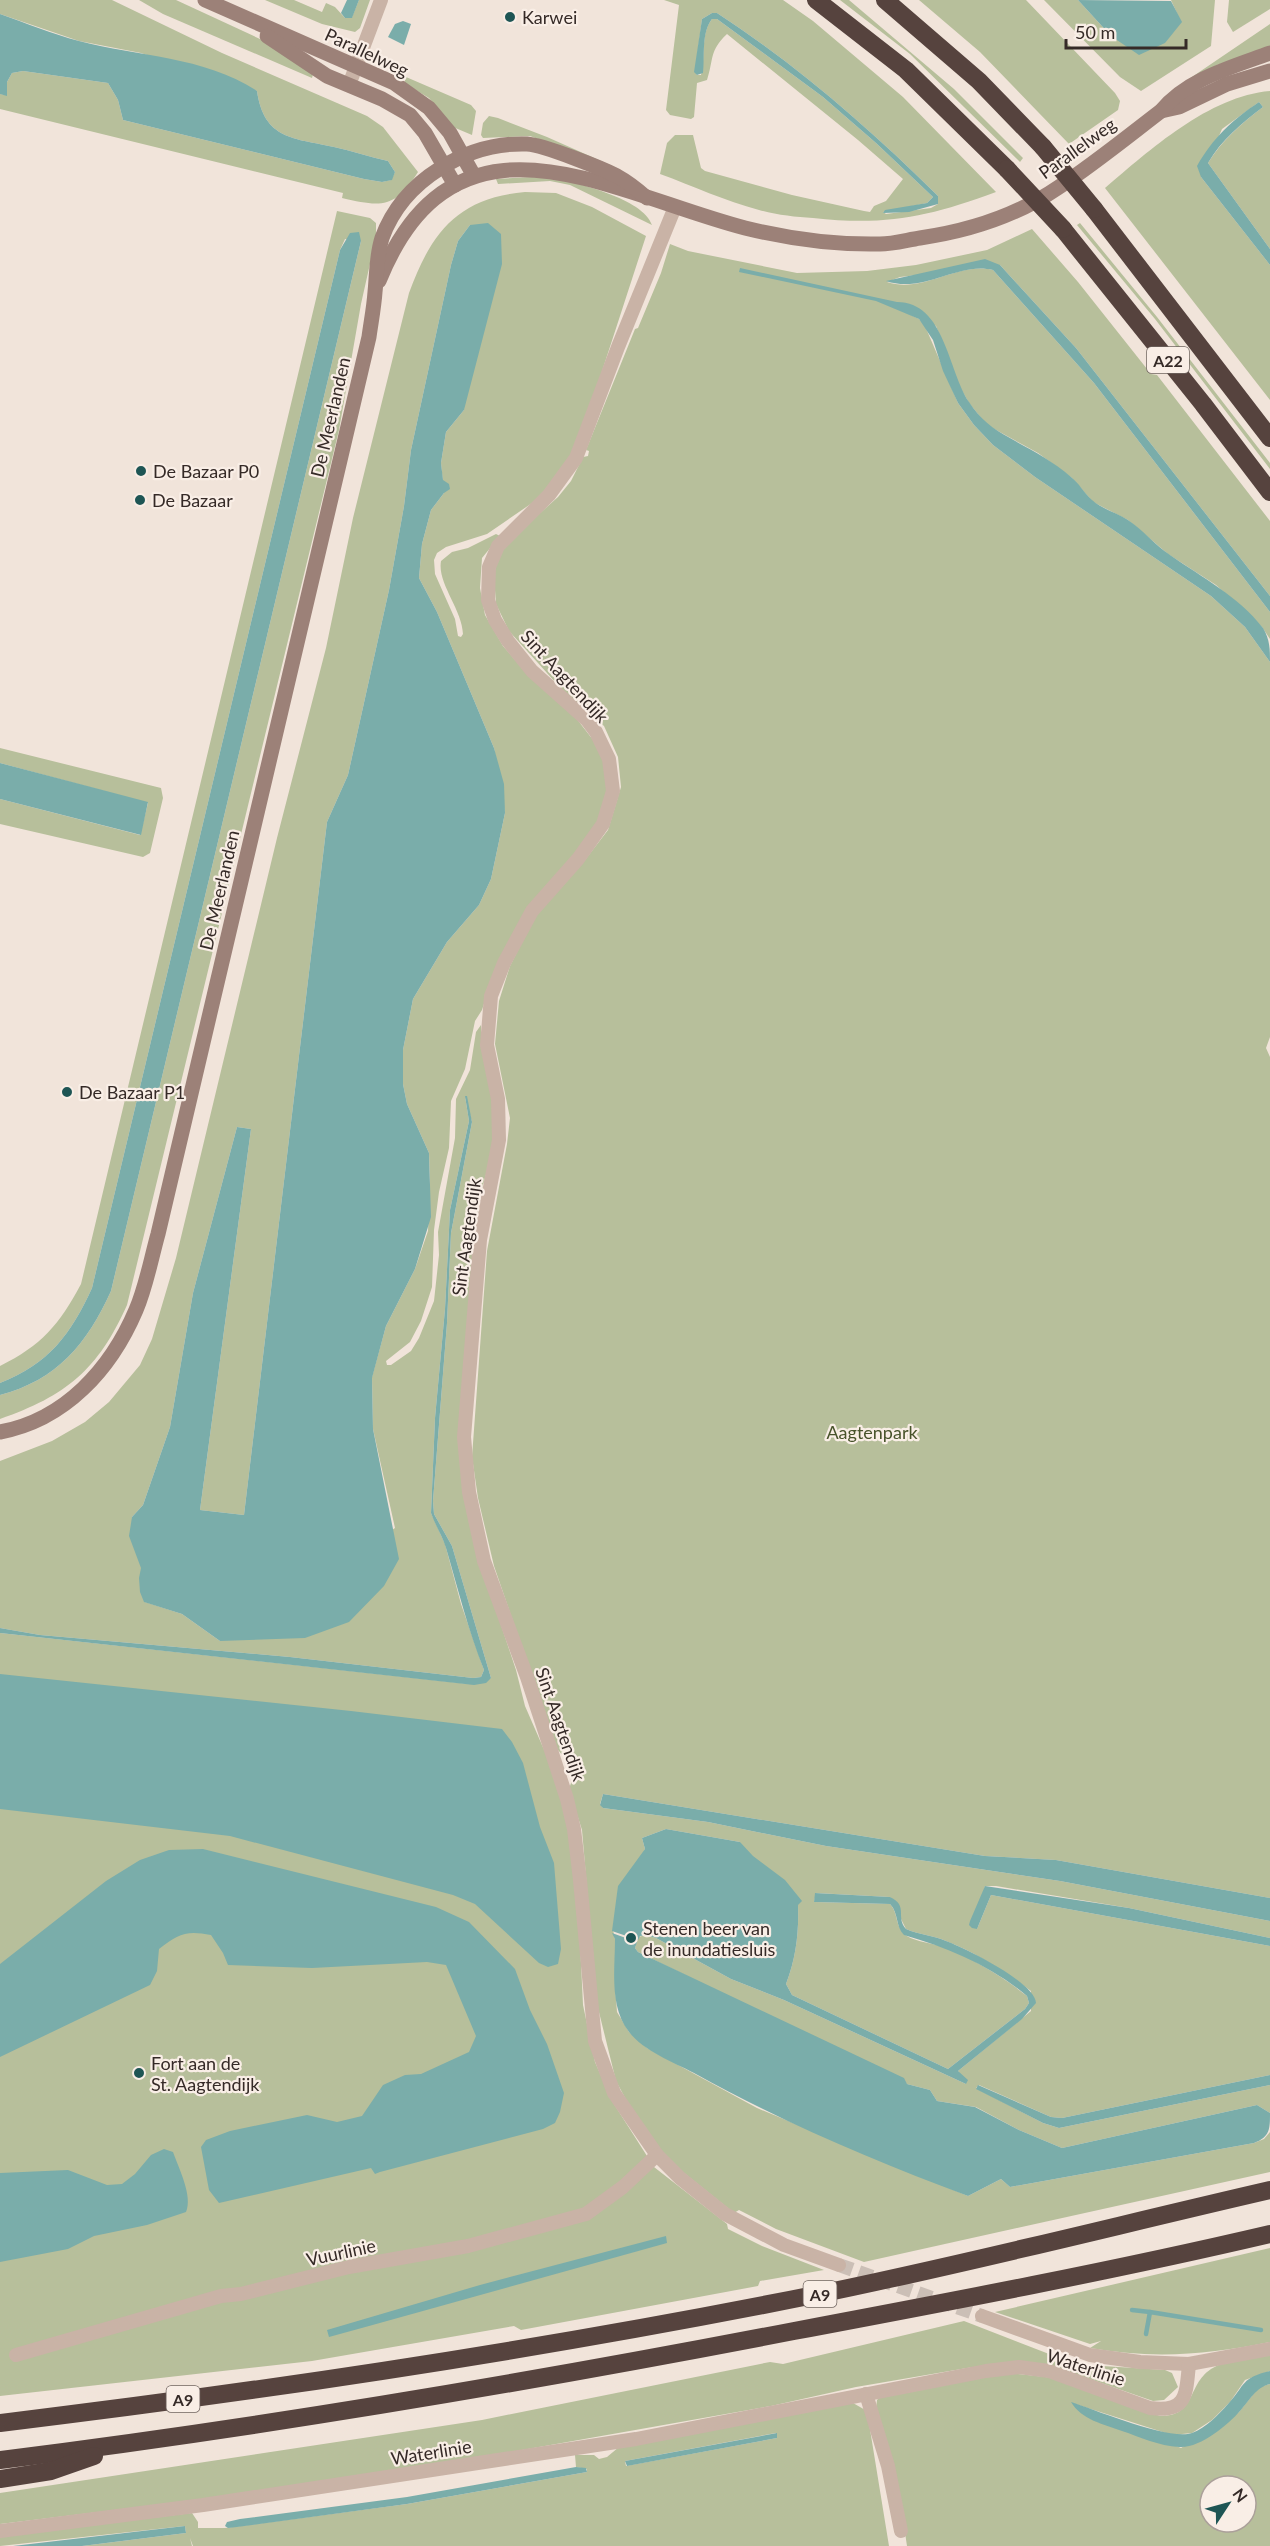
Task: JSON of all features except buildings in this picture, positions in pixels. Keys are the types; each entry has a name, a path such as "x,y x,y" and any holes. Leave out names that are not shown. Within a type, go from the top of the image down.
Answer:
{"highway":[{"name":"A22","path":"816,0 906,70 1007,169 1063,230 1203,404 1270,492"},
{"name":"A22","path":"885,0 921,28 979,81 1043,147 1094,209 1270,438"},
{"name":"A9","path":"0,2423 365,2373 624,2332 817,2294 1270,2190"},
{"name":"A9","path":"0,2460 127,2444 560,2376 1028,2286 1270,2234"},
{"name":"A9","path":"0,2479 51,2470 127,2444"}],"main road":[{"name":"Parallelweg","path":"205,0 394,83 429,108 464,156 474,176"},
{"name":"Parallelweg","path":"243,18 327,76 382,99 410,115 425,133 455,185"},
{"path":"1161,111 1171,99 1194,84 1270,53"},
{"path":"1161,111 1179,107 1227,84 1270,71"},
{"name":"Parallelweg","path":"675,207 745,228 828,243 882,244 958,232 1014,212 1059,188 1161,111"},
{"name":"De Meerlanden","path":"0,1432 18,1428 47,1415 94,1379 113,1354 136,1310 158,1234 361,372 369,337 375,291 375,265 383,237 392,218 404,200 445,165 480,149 529,144 550,149 617,176 647,198"},
{"name":"De Meerlanden","path":"375,291 388,260 404,232 428,204 455,185 474,176 508,169 529,168 562,172 647,198"},
{"path":"647,198 675,207"}],"street":[{"path":"349,85 381,0"},
{"name":"Sint Aagtendijk","path":"675,207 576,458 549,495 498,546 489,567 488,600 495,620 520,656 587,720 596,732 609,759 613,791 603,824 578,859 532,911 504,963 491,996 487,1045 498,1099 499,1140 480,1240 464,1437 469,1492 484,1561 531,1688 567,1799 579,1869 595,2041 614,2093 657,2155 680,2178 725,2214 784,2245 839,2265"},
{"name":"Vuurlinie","path":"16,2355 221,2296 241,2294 349,2268 468,2246 586,2214 623,2187 657,2155"},
{"path":"982,2316 1090,2355 1140,2362 1189,2364 1270,2349"},
{"name":"Waterlinie","path":"0,2531 215,2503 636,2439 986,2371 1019,2367 1048,2371 1150,2408 1163,2410 1175,2408 1183,2401 1189,2364"},
{"path":"866,2394 888,2466 901,2530"}],"green space":[{"path":"0,0 112,0 222,53 367,116 383,127 418,172 402,193 394,199 367,203 342,198 343,193 0,109 0,94 7,95 7,82 12,73 23,71 108,83 118,100 123,120 364,179 382,182 391,180 395,172 388,161 283,134 266,119 257,91 141,53 79,41 0,14"},
{"path":"139,0 176,0 273,45 313,74 312,78 163,14"},
{"path":"265,0 294,0 322,12 326,3 335,7 345,18 352,17 359,0 370,0 360,28 355,32 322,24"},
{"path":"664,0 783,0 813,21 903,97 996,192 949,208 906,217 863,221 839,220 765,212 660,174 667,143 675,135 693,135 701,168 705,171 792,195 864,211 870,212 874,206 886,201 903,179 727,34 717,45 707,80 697,83 694,117 691,119 670,115 666,110 679,5","holes":["712,13 717,13 776,54 859,122 938,196 938,204 931,208 886,214 883,212 927,203 933,197 823,97 717,19 712,19 708,25 701,75 697,75 695,72 702,19"]},
{"path":"840,0 849,0 954,89 1023,158 1020,162 910,54"},
{"path":"919,0 1026,0 1115,93 1120,101 1118,110 1069,144 980,52"},
{"path":"1044,0 1078,0 1111,36 1181,22 1171,0 1215,0 1211,46 1141,91 1120,77"},
{"path":"1229,0 1270,0 1270,9 1233,32 1227,22"},
{"path":"1270,24 1270,48 1217,65 1187,83 1186,81"},
{"path":"406,77 471,105 476,111 472,135 453,127 429,98 404,83"},
{"path":"1270,91 1270,249 1208,163 1233,132 1263,107 1259,102 1222,129 1201,177 1270,265 1270,400 1105,188 1161,142 1203,114 1247,95"},
{"path":"489,116 547,137 619,169 530,136 483,138 481,135 483,123"},
{"path":"552,176 608,193 623,200 646,215 652,225 570,185 550,181 498,184 496,179"},
{"path":"525,192 556,193 592,207 646,236 580,439 561,472 535,501 487,534 446,547 437,553 434,560 435,574 455,619 458,636 461,637 462,625 443,578 441,561 452,552 468,548 496,534 500,536 482,558 480,588 485,615 503,646 522,668 576,718 597,745 607,771 607,796 597,824 493,975 482,1010 475,1021 465,1069 451,1101 449,1148 439,1192 434,1230 432,1287 421,1321 410,1342 386,1361 387,1365 391,1365 411,1351 419,1338 434,1301 439,1255 438,1232 455,1138 456,1099 470,1070 476,1032 481,1025 481,1043 495,1111 492,1154 480,1195 464,1380 479,1559 516,1670 525,1706 552,1768 570,1831 577,1880 583,2005 595,2062 612,2101 654,2167 727,2224 728,2229 762,2246 824,2270 760,2281 758,2286 521,2330 514,2326 312,2361 0,2396 0,1633 469,1684 491,1678 452,1546 434,1514 433,1501 447,1323 451,1233 472,1122 465,1096 469,1121 450,1210 445,1309 435,1418 431,1513 445,1544 461,1604 484,1670 481,1677 473,1678 290,1657 40,1635 0,1628 0,1461 52,1441 85,1422 109,1402 140,1365 152,1339 176,1258 277,838 326,648 353,518 409,293 427,253 437,236 450,222 481,202","holes":["470,225 464,410 446,432 441,463 444,493 431,510 422,544 419,578 437,612 494,748 505,813 491,879 479,905 447,942 413,999 403,1050 403,1084 407,1104 429,1153 430,1181 428,1231 415,1269 386,1326 372,1377 373,1429 395,1528 220,1641 182,1614 145,1602 141,1591 141,1565 132,1517 143,1505 170,1427 193,1293 237,1127 251,1129 200,1510 244,1515 327,822 348,775 389,590 411,450 451,265 458,241"]},
{"path":"337,211 370,218 376,223 376,237 361,304 339,430 127,1305 104,1347 77,1378 44,1401 0,1419 0,1395 38,1380 68,1357 92,1328 111,1291 361,241 345,239 340,250 92,1288 76,1320 57,1346 32,1367 0,1383 0,1366 27,1350 48,1332 65,1311 81,1284"},
{"path":"1080,223 1157,317 1270,463 1270,469 1155,319 1077,225"},
{"name":"Aagtenpark","path":"1032,229 1078,282 1151,374 1157,375 1270,521 1270,596 1076,348 1000,265 900,277 887,282 900,285 914,284 967,270 980,268 993,270 1094,383 1270,612 1270,639 1262,627 1216,585 1168,554 1128,520 1093,502 1072,478 1038,453 987,425 969,403 960,387 936,326 901,310 919,319 925,326 958,403 993,445 1035,477 1211,596 1245,627 1270,662 1270,1037 1266,1048 1270,1057 1270,1898 1056,1860 985,1856 603,1794 600,1804 603,1808 708,1822 826,1846 1060,1881 1270,1921 1270,1938 1129,1908 985,1886 977,1929 991,1895 1270,1946 1270,2075 1062,2118 1051,2117 979,2085 976,2088 1043,2123 1059,2128 1270,2085 1270,2113 1257,2105 1062,2148 1019,2130 976,2107 937,2101 930,2090 907,2084 638,1952 635,1948 638,1937 646,1935 656,1938 731,1979 784,2000 966,2084 958,2071 1031,2011 1031,1991 969,1951 941,1939 906,1929 890,1897 816,1893 814,1902 890,1904 900,1929 906,1936 947,1948 968,1958 1027,1996 1029,2003 1025,2009 948,2069 792,1995 786,1984 796,1945 798,1905 741,1848 740,1842 666,1829 642,1838 645,1849 613,1930 617,2012 629,2032 647,2048 757,2108 968,2196 1001,2179 1010,2187 1254,2143 1264,2139 1270,2132 1270,2172 864,2262 776,2229 739,2210 734,2213 663,2156 630,2107 616,2081 597,2004 582,1830 569,1789 572,1780 567,1760 557,1749 494,1566 478,1498 472,1457 487,1251 510,1118 495,1044 499,1001 510,966 536,915 585,860 608,830 621,787 618,757 604,726 566,694 509,631 496,604 494,576 498,556 519,532 558,497 571,481 583,457 588,456 589,451 586,450 635,329 638,328 661,273 670,244 688,251 797,273 867,271 916,265 987,250"},
{"path":"0,748 161,788 163,798 150,853 143,857 0,824 0,799 140,835 148,803 0,763"},
{"path":"1270,2248 1270,2342 1202,2353 1136,2354 1090,2348 1101,2341 1090,2344 995,2312"},
{"path":"964,2321 1062,2359 1087,2365 1165,2370 1172,2373 1178,2387 1164,2400 1153,2401 1078,2375 973,2367 856,2387 771,2406 336,2483 0,2524 0,2493 482,2420 770,2362 783,2364"},
{"path":"1270,2353 1270,2371 1245,2380 1230,2402 1212,2420 1192,2433 1172,2435 1072,2403 1181,2448 1239,2412 1259,2387 1270,2384 1270,2546 907,2546 903,2519 876,2409 877,2400 881,2396 1009,2373 1054,2378 1160,2416 1172,2415 1186,2406 1203,2376 1211,2369 1232,2361"},
{"path":"853,2403 867,2411 889,2546 193,2546 190,2538 192,2546 82,2546 186,2533 185,2526 0,2546 0,2536 192,2513 198,2522 198,2528 225,2528 407,2504 587,2472 587,2469 576,2467 575,2455 594,2455 599,2459 607,2457 619,2447","holes":["776,2433 777,2438 626,2466 625,2461"]}],"water":[{"path":"347,0 359,0 352,18 345,18 341,13"},
{"path":"1078,0 1171,1 1182,22 1165,43 1139,55 1111,36"},
{"path":"712,13 717,13 747,33 832,99 938,196 938,204 909,212 883,213 885,210 927,203 933,197 823,97 717,19 712,19 706,31 703,73 697,75 694,72 702,19"},
{"path":"0,14 79,41 193,64 237,79 257,91 266,119 283,134 388,161 395,172 392,180 382,182 364,179 123,120 118,100 108,83 23,71 12,73 7,82 7,96 0,94"},
{"path":"403,21 411,24 404,45 388,37 395,24"},
{"path":"1259,102 1263,107 1226,139 1208,163 1270,249 1270,265 1201,177 1197,166 1224,130"},
{"path":"488,223 501,234 502,264 464,410 446,432 441,463 443,480 449,484 450,489 431,510 422,544 419,578 437,612 494,748 504,784 505,813 491,879 479,905 447,942 413,999 403,1050 403,1084 407,1104 429,1153 431,1217 415,1269 386,1326 372,1378 373,1429 399,1559 384,1586 349,1622 305,1638 220,1641 182,1614 144,1602 140,1592 141,1568 129,1536 132,1517 143,1505 170,1427 193,1293 237,1127 251,1129 200,1510 244,1515 327,822 348,775 389,590 411,450 451,265 458,241 470,225"},
{"path":"359,232 361,241 111,1291 92,1328 68,1357 38,1380 0,1395 0,1383 32,1367 56,1346 76,1320 92,1288 340,250 350,233"},
{"path":"985,259 1000,265 1076,348 1270,596 1270,612 1094,383 993,270 980,268 967,270 914,284 886,281"},
{"path":"740,268 913,305 926,313 943,340 962,389 982,418 998,431 1056,465 1074,479 1096,503 1128,520 1165,551 1243,606 1265,632 1269,645 1270,662 1245,627 1211,596 1035,477 993,445 958,403 943,371 933,340 919,319 876,301 739,272"},
{"path":"0,763 148,802 141,835 0,799"},
{"path":"465,1096 467,1096 472,1122 451,1233 447,1323 433,1501 434,1514 452,1546 491,1678 486,1683 474,1685 0,1633 0,1628 40,1635 290,1657 473,1678 481,1677 484,1670 468,1625 443,1539 431,1513 435,1418 445,1309 450,1210 469,1121"},
{"path":"0,1674 502,1729 523,1763 540,1827 554,1863 561,1949 558,1964 548,1967 539,1963 475,1904 453,1895 230,1836 0,1809"},
{"path":"603,1794 985,1856 1056,1860 1270,1898 1270,1921 1060,1881 826,1846 708,1822 603,1808 600,1805"},
{"path":"666,1829 740,1842 753,1856 785,1880 802,1901 798,1905 796,1945 786,1984 792,1995 948,2069 1025,2009 1029,2003 1027,1996 999,1976 969,1959 904,1935 890,1904 814,1902 815,1893 890,1897 896,1900 901,1908 903,1925 906,1929 941,1939 983,1958 1025,1986 1033,1995 1036,2003 1022,2019 958,2071 968,2080 966,2084 784,2000 731,1979 656,1938 646,1935 640,1936 638,1940 612,1931 618,1886 645,1849 642,1838"},
{"path":"203,1849 436,1907 469,1922 515,1969 530,2010 547,2044 564,2093 555,2123 543,2129 375,2174 371,2168 219,2203 209,2190 201,2147 206,2140 230,2131 307,2115 337,2122 362,2116 383,2085 405,2075 421,2074 469,2052 476,2036 446,1965 427,1962 312,1968 228,1965 211,1935 189,1933 172,1940 159,1949 157,1971 150,1985 0,2057 0,1964 106,1881 140,1860 169,1850"},
{"path":"985,1886 1129,1908 1270,1938 1270,1946 991,1895 977,1929 972,1928 969,1925 970,1921"},
{"path":"612,1933 637,1942 635,1948 638,1952 904,2078 907,2084 930,2090 937,2101 975,2107 1019,2130 1062,2148 1257,2105 1270,2113 1269,2128 1263,2138 1254,2143 1010,2187 1001,2179 968,2196 863,2155 795,2124 727,2091 643,2045 629,2032 618,2011 614,1987 615,1939"},
{"path":"1270,2075 1270,2085 1059,2128 1043,2123 976,2089 978,2085 1051,2117 1062,2118"},
{"path":"164,2149 173,2152 182,2174 188,2198 186,2212 147,2225 94,2236 68,2249 0,2262 0,2173 68,2170 107,2185 122,2184 135,2174 151,2155"},
{"path":"666,2236 667,2243 329,2337 327,2330 480,2285"},
{"path":"1270,2371 1270,2384 1257,2391 1228,2423 1204,2440 1187,2447 1157,2443 1100,2423 1081,2413 1071,2402 1151,2429 1167,2433 1192,2433 1216,2416 1249,2379"},
{"path":"777,2433 777,2438 627,2466 625,2461"},
{"path":"576,2467 586,2468 587,2472 407,2504 237,2527 225,2526 227,2522 240,2519 407,2497"},
{"path":"185,2526 186,2533 82,2546 13,2546"}],"waterway":[{"path":"1132,2310 1150,2312"},
{"path":"1146,2334 1150,2312 1261,2330"}],"tunnel":[{"path":"839,2265 982,2316"}],"place":[{"name":"Karwei","path":"510,17"},
{"name":"De Bazaar P0","path":"141,471"},
{"name":"De Bazaar","path":"140,500"},
{"name":"De Bazaar P1","path":"67,1092"},
{"name":"Stenen beer van de inundatiesluis","path":"631,1938"},
{"name":"Fort aan de St. Aagtendijk","path":"139,2073"}]}
